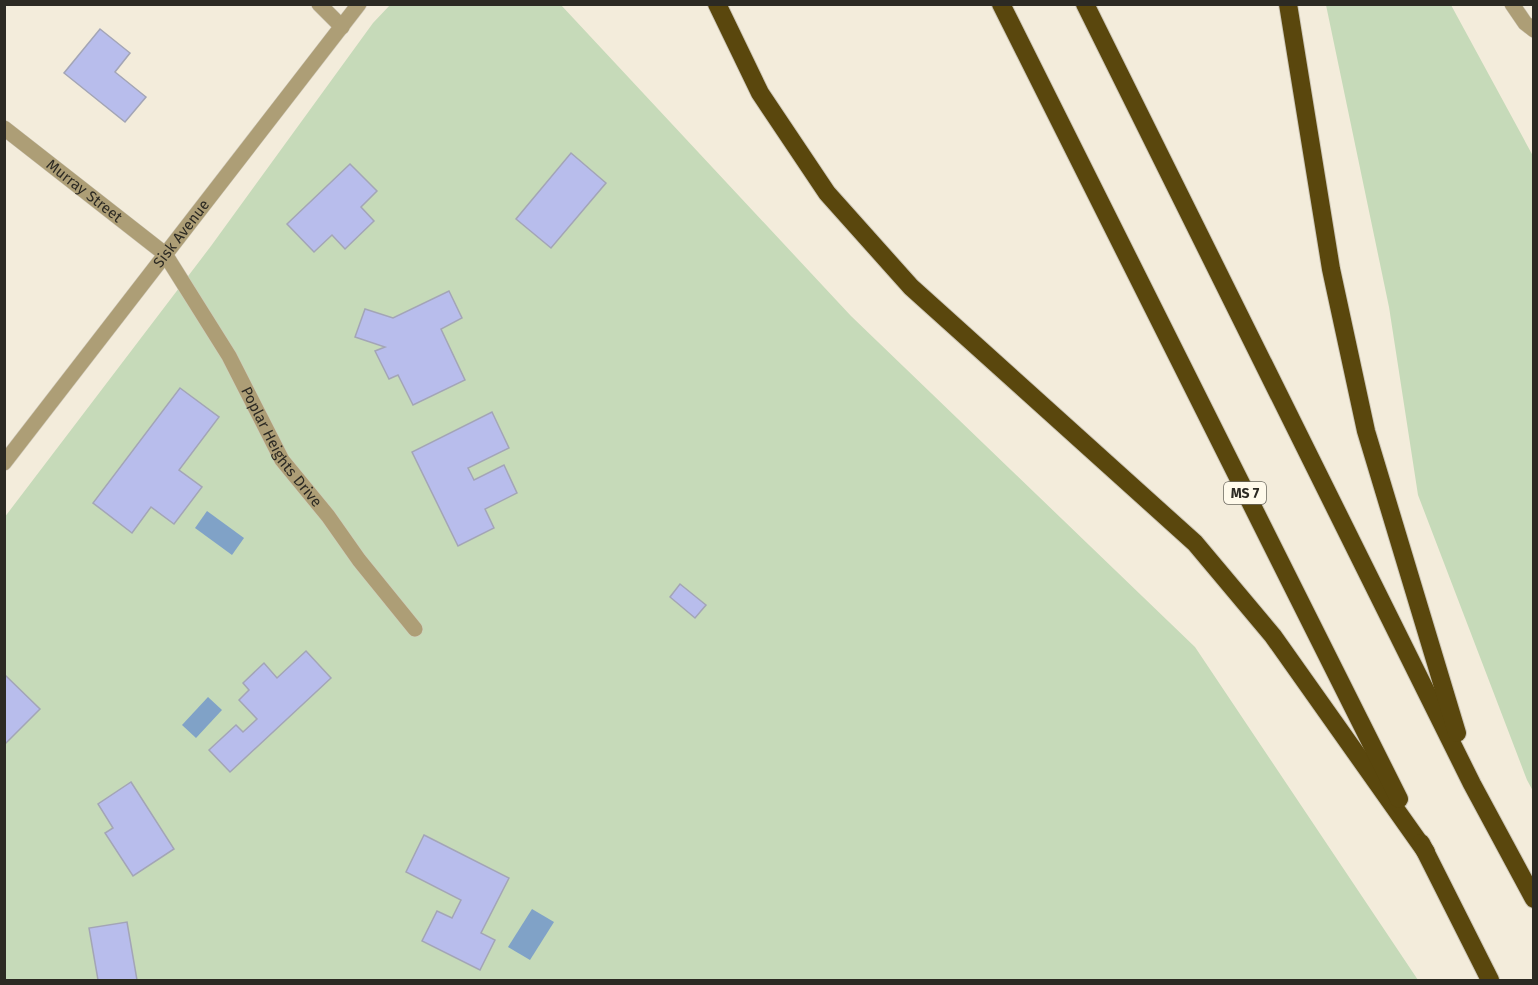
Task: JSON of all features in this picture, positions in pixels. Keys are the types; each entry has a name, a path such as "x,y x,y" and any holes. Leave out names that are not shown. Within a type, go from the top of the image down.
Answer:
{"highway":[{"path":"717,4 760,93 826,193 911,287 1195,543 1273,636 1426,852"},
{"name":"MS 7","path":"1001,4 1490,981"},
{"path":"1085,4 1472,784 1533,898"},
{"path":"1288,4 1331,269 1366,431 1472,784"}],"street":[{"path":"319,4 342,27"},
{"name":"Sisk Avenue","path":"4,463 359,4"},
{"path":"1512,4 1525,23 1533,30"},
{"name":"Murray Street","path":"4,128 165,254"},
{"name":"Poplar Heights Drive","path":"165,254 230,356 282,460 415,629"}],"green space":[{"path":"390,5 561,5 851,316 1195,647 1418,980 5,980 4,518 211,246 373,23"},
{"path":"1326,5 1451,5 1533,156 1533,791 1418,495 1389,307"}],"water":[{"path":"207,511 244,538 232,555 195,528"},
{"path":"208,697 222,710 196,738 182,725"},
{"path":"532,909 554,922 530,960 508,947"}],"building":[{"path":"100,29 130,53 115,72 146,97 125,122 64,73"},
{"path":"571,153 606,183 551,248 516,219"},
{"path":"350,164 377,191 361,207 374,221 345,249 332,235 314,252 287,224"},
{"path":"449,291 462,318 441,329 465,380 413,405 398,375 389,379 375,351 385,347 355,337 365,309 393,318"},
{"path":"180,388 219,417 179,470 202,487 174,524 151,507 132,533 93,503"},
{"path":"492,412 509,448 468,468 474,480 504,465 517,493 485,509 494,528 458,546 412,452"},
{"path":"680,584 706,605 695,618 670,597"},
{"path":"306,651 331,678 230,772 209,750 236,725 243,732 257,719 239,700 249,690 243,683 264,663 277,678"},
{"path":"4,674 40,709 4,745"},
{"path":"131,782 174,849 133,876 105,833 113,828 98,804"},
{"path":"424,835 509,878 481,933 495,940 480,970 422,941 437,911 452,918 461,900 406,872"},
{"path":"127,922 137,980 98,980 89,928"}]}
